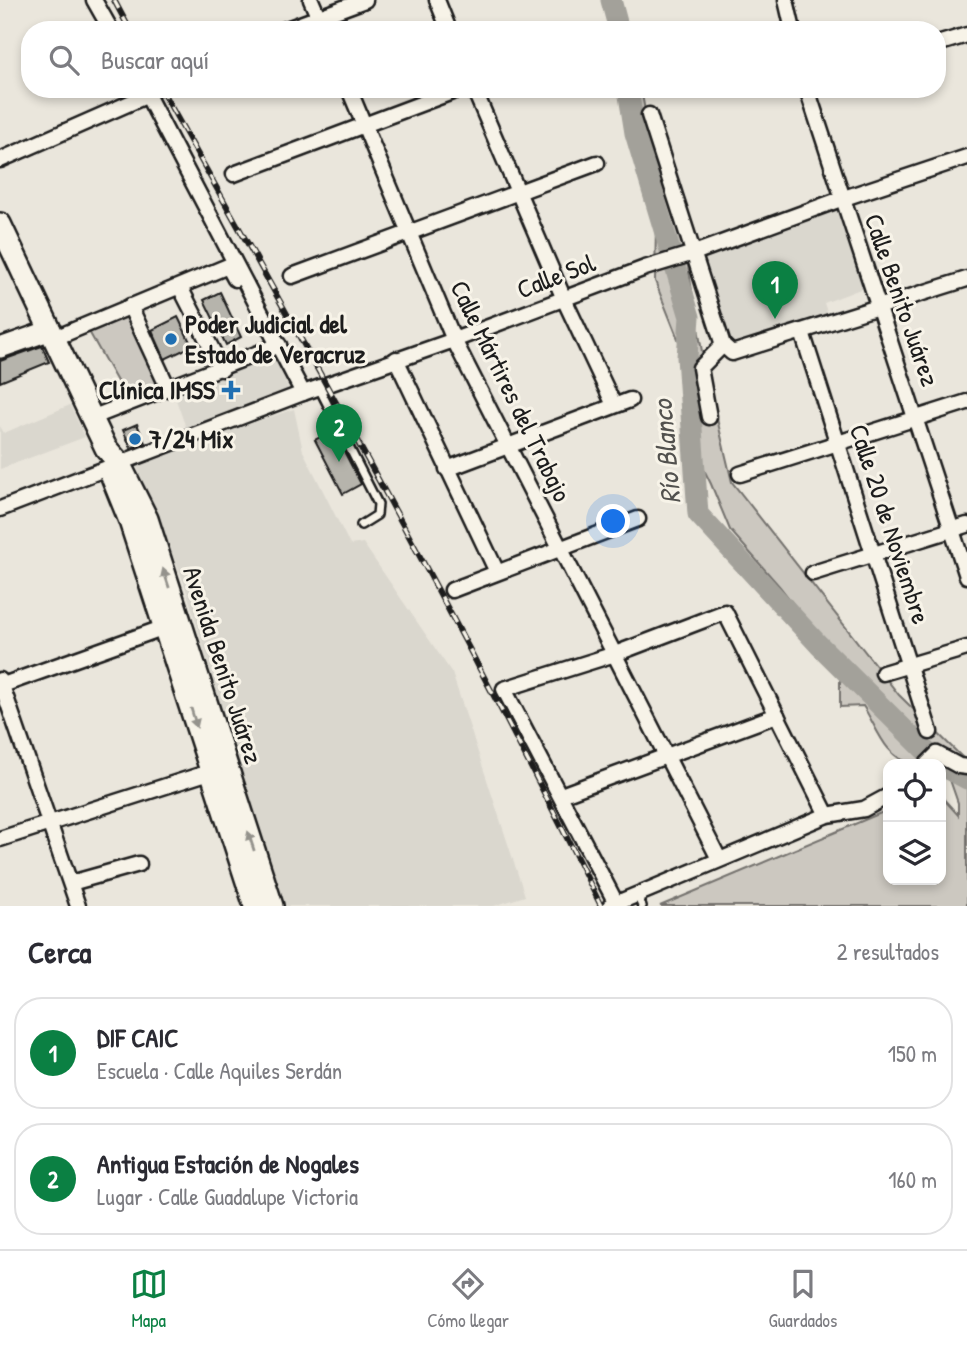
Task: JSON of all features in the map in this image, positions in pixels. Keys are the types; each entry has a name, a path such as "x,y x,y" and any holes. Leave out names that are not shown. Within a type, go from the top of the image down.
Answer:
{"main road":[{"name":"Avenida Benito Juárez","path":"0,224 111,460 147,519 256,906"},
{"name":"Avenida Benito Juárez","path":"111,460 165,627 272,906"}],"street":[{"path":"94,0 106,21"},
{"path":"311,0 320,21"},
{"path":"326,21 365,0"},
{"path":"437,0 445,21"},
{"path":"786,0 791,21"},
{"path":"946,41 967,35"},
{"path":"0,160 134,98"},
{"path":"152,98 275,347"},
{"name":"Calle Mártires del Trabajo","path":"353,98 454,340 719,859"},
{"path":"234,174 435,98"},
{"path":"478,98 564,299 614,405"},
{"name":"Calle Benito Juárez","path":"810,98 967,576"},
{"path":"649,115 690,255 725,348 732,353 967,279"},
{"name":"Calle Sol","path":"0,509 111,460 454,340 645,268 690,255 841,199 967,157"},
{"path":"292,276 597,163"},
{"path":"0,348 53,334 180,287 228,266 303,393"},
{"path":"180,287 222,369"},
{"path":"130,306 169,388"},
{"name":"Calle 20 de Noviembre","path":"802,332 930,732"},
{"path":"91,418 275,347"},
{"path":"709,417 700,368 725,348"},
{"path":"396,359 497,572"},
{"path":"447,469 631,400"},
{"path":"740,474 967,402"},
{"path":"452,590 638,519"},
{"path":"813,573 967,525"},
{"path":"827,816 725,612 614,653 504,689 561,795 612,905 640,902 719,859 827,816 864,809 883,799"},
{"path":"78,906 1,683 165,627"},
{"path":"883,673 967,648"},
{"path":"561,795 777,715"},
{"path":"936,759 946,757 959,766 967,767"},
{"path":"0,839 218,769"},
{"path":"71,883 139,864"}],"lane":[{"path":"323,386 378,504 377,515 361,525"}],"shaded area":[{"path":"622,98 643,98 688,266 704,364 732,482 899,695 967,762 967,906 660,906 883,812 883,885 946,885 946,802 958,815 958,803 950,780 946,778 946,759 900,759 882,740 863,706 840,707 840,664 780,587 730,530 694,449 686,359 655,281 656,223"},
{"path":"836,207 863,288 824,303 828,315 730,347 701,257"},
{"path":"126,311 164,386 128,401 87,328"},
{"name":"Clínica IMSS","path":"273,352 289,390 186,428 173,391"},
{"path":"70,405 85,437 0,469 0,426 4,433"},
{"path":"294,409 303,451 350,545 363,543 452,673 525,896 494,906 281,906 184,583 135,462"}],"building":[{"path":"220,292 241,337 226,345 204,300"},
{"name":"Poder Judicial del Estado de Veracruz","path":"178,317 192,346 165,359 152,330"},
{"path":"42,346 49,362 0,382 0,361"},
{"name":"7/24 Mix","path":"137,424 145,443 131,448 123,430"},
{"path":"333,430 361,484 343,494 315,440"}],"waterway":[{"name":"Río Blanco","path":"611,0 617,21"},
{"name":"Río Blanco","path":"629,98 635,133 690,317 687,357 698,514 819,645 934,759"},
{"name":"Río Blanco","path":"946,768 967,779"}],"railway":[{"path":"114,0 125,21"},
{"path":"166,98 442,597 601,906"}],"place":[{"name":"DIF CAIC","path":"775,319"},
{"name":"Poder Judicial del Estado de Veracruz","path":"171,339"},
{"name":"Clínica IMSS","path":"231,390"},
{"name":"7/24 Mix","path":"135,439"},
{"name":"Antigua Estación de Nogales","path":"339,462"}]}
